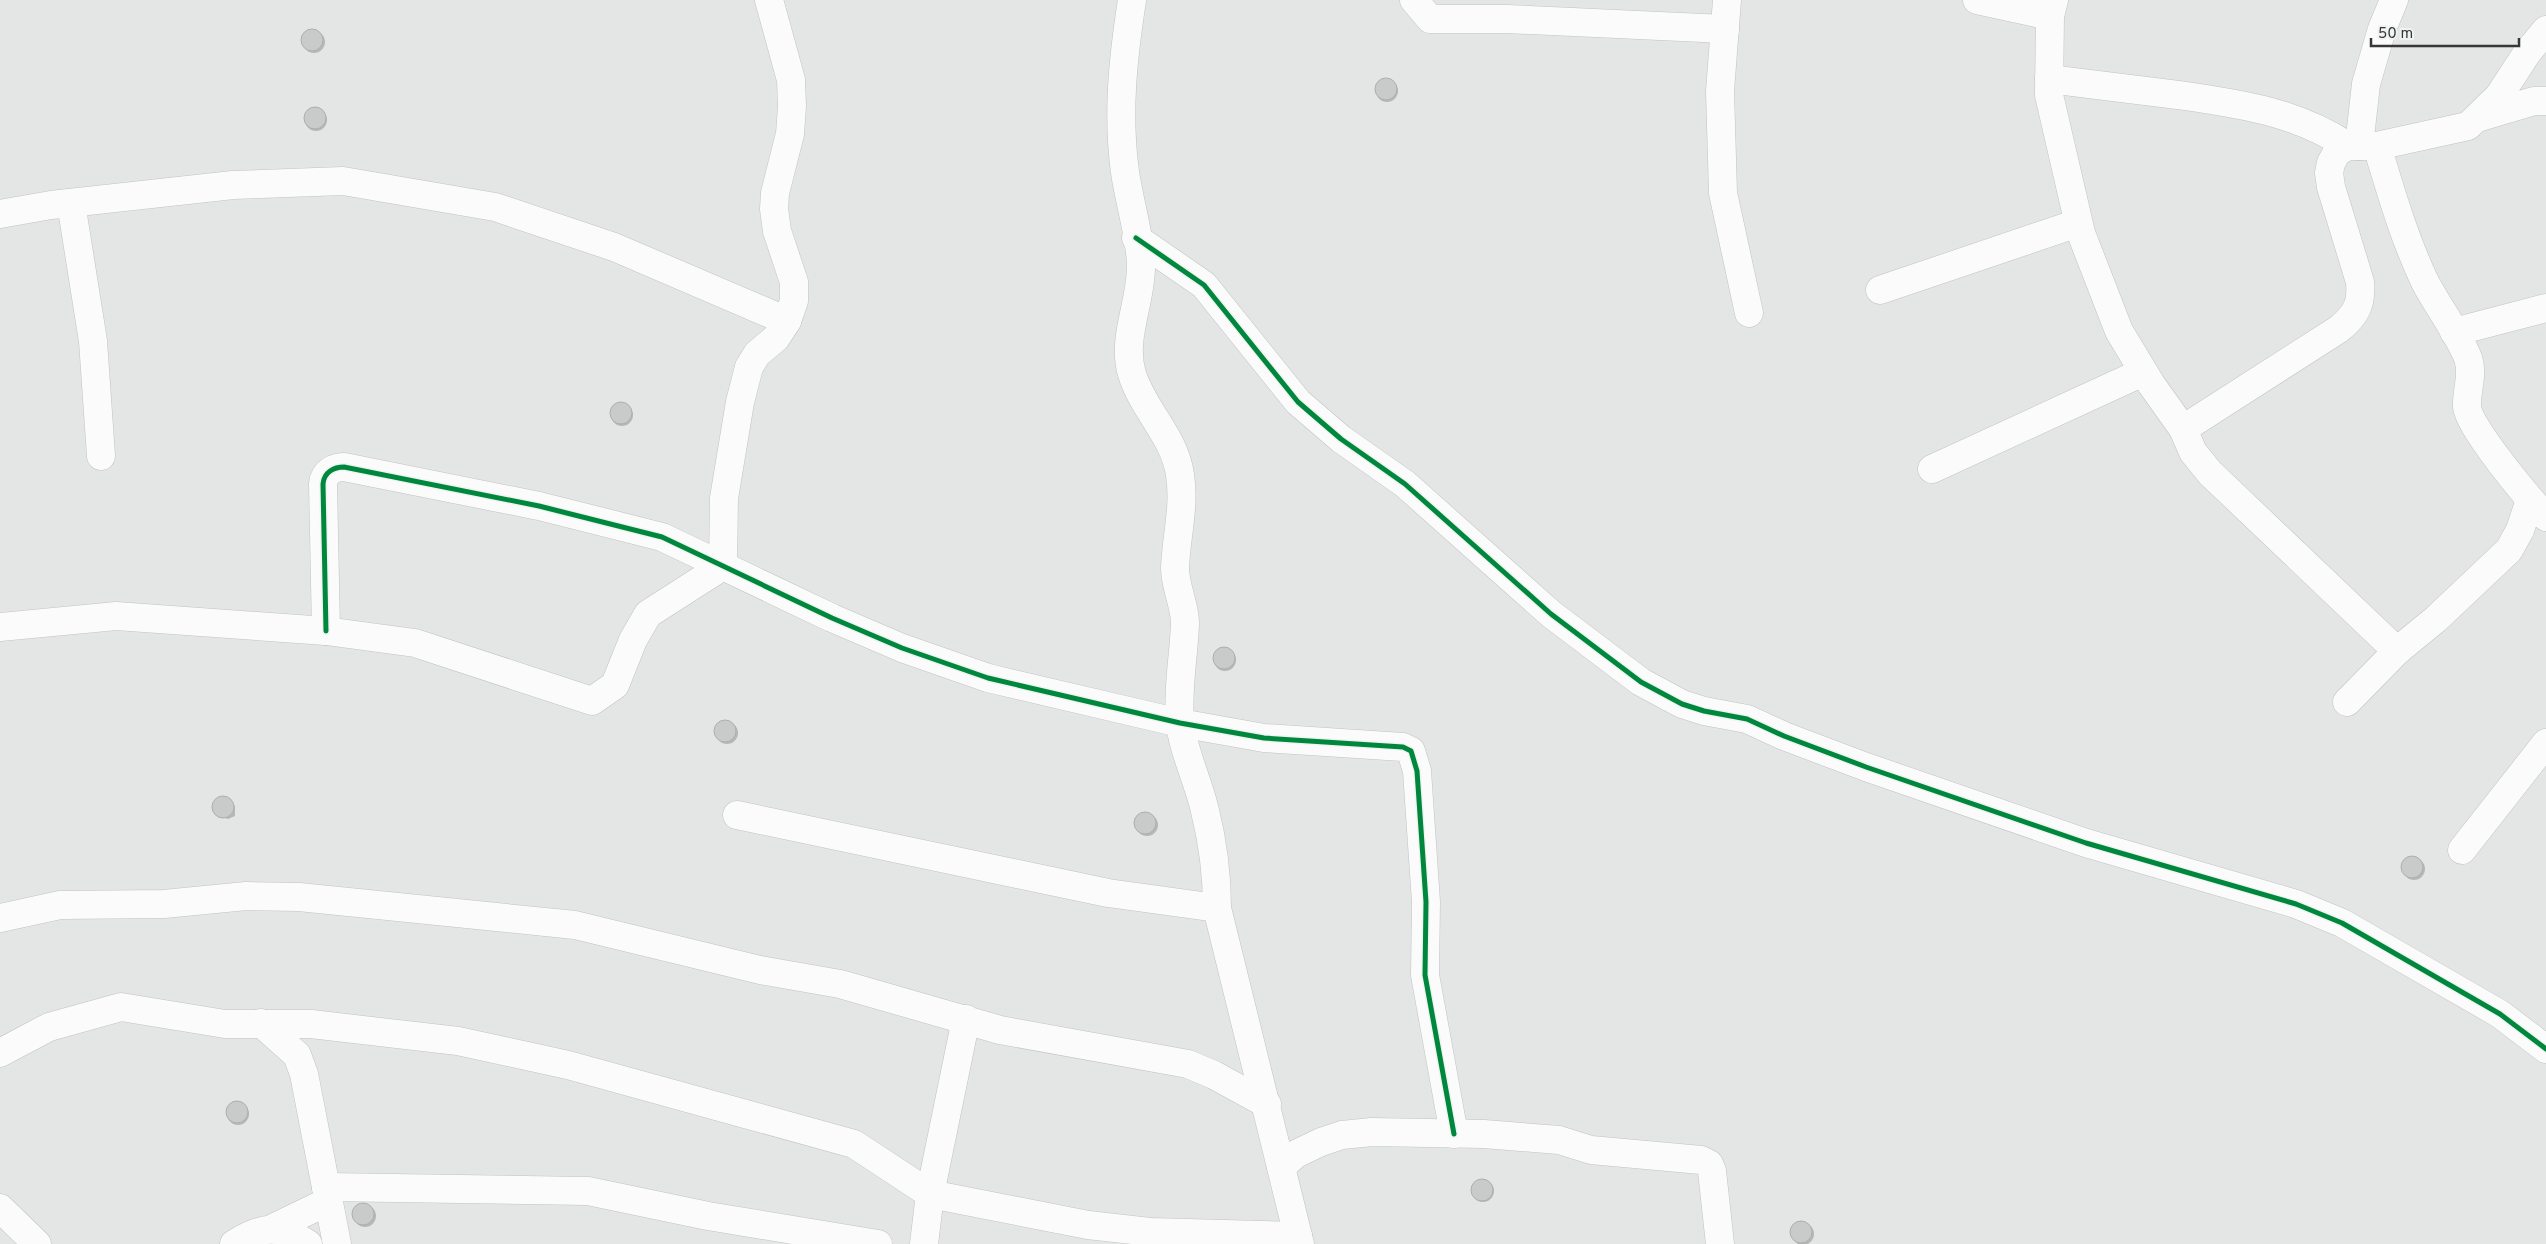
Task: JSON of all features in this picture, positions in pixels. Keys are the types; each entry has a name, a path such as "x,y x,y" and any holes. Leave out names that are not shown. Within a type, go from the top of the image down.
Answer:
{"street":[{"path":"723,566 724,498 740,402 749,367 758,354 776,338 787,321 794,301 794,282 776,231 774,209 775,193 790,134 791,80 769,0"},
{"path":"0,1053 50,1027 121,1007 225,1024 311,1024 458,1041 568,1065 854,1144 930,1194 1150,1238 1299,1240 1267,1104 1217,908 1217,873 1205,811 1180,723 1180,677 1185,621 1175,570 1182,510 1180,474 1170,443 1132,374 1129,353 1132,326 1141,288 1141,261 1125,171 1120,119 1123,58 1132,0"},
{"path":"1414,0 1430,19 1507,19 1725,29"},
{"path":"1726,0 1720,91 1724,194 1750,313"},
{"path":"1977,0 2052,8 2049,95 2059,148 2078,223 2119,332 2143,372 2183,429 2193,452 2210,473 2397,651"},
{"path":"2347,702 2397,651 2436,619 2509,550 2520,530 2538,508 2473,424 2467,407 2471,375 2468,359 2425,281 2399,218 2361,146 2366,84 2382,29 2394,0"},
{"path":"2183,429 2339,329 2351,319 2358,309 2361,297 2360,282 2331,187 2329,174 2331,163 2337,152 2468,126 2480,117 2499,96 2527,52 2546,30"},
{"path":"2049,79 2254,106 2294,118 2361,146"},
{"path":"2480,117 2534,102 2546,101"},
{"path":"0,214 71,203 233,185 352,183 495,207 614,247 787,321"},
{"path":"71,203 93,341 101,456"},
{"path":"1880,290 2078,223"},
{"path":"1136,238 1204,285 1298,402 1341,439 1405,484 1550,614 1641,682 1690,706 1704,711 1747,719 1784,736 1866,767 2086,843 2296,904 2342,922 2500,1014 2546,1049"},
{"path":"2454,332 2546,308"},
{"path":"1932,469 2143,372"},
{"path":"326,630 322,484 326,474 338,467 596,519 662,537 832,618 902,648 988,678 1180,723 1264,738 1403,747 1411,751 1418,771 1426,902 1425,974 1454,1134"},
{"path":"0,627 116,616 326,630 415,643 592,701 615,685 633,640 648,614 723,566"},
{"path":"2462,850 2546,743"},
{"path":"737,815 1108,893 1217,908"},
{"path":"0,918 60,905 164,904 246,896 299,897 378,903 576,925 760,970 840,984 1000,1030 1188,1064 1214,1075 1267,1104"},
{"path":"924,1244 930,1194 966,1019"},
{"path":"261,1023 297,1055 309,1091 338,1244"},
{"path":"1282,1167 1296,1154 1342,1135 1372,1132 1454,1134 1559,1140 1591,1150 1705,1162 1712,1171 1720,1244"},
{"path":"234,1244 249,1234 273,1228 327,1194 588,1190 708,1216 878,1244"},
{"path":"0,1208 37,1244"},
{"path":"273,1228 290,1232 308,1244"}],"building":[{"path":"312,29 320,32 323,40 320,48 312,51 304,48 301,40 304,32"},
{"path":"1386,78 1394,81 1397,89 1394,97 1386,100 1378,97 1375,89 1378,81"},
{"path":"315,107 323,110 326,118 323,126 315,129 307,126 304,118 307,110"},
{"path":"621,402 629,405 632,413 629,421 621,424 613,421 610,413 613,405"},
{"path":"1224,647 1232,650 1235,658 1232,666 1224,669 1216,666 1213,658 1216,650"},
{"path":"725,720 733,723 736,731 733,739 725,742 717,739 714,731 717,723"},
{"path":"223,796 231,799 234,807 231,815 223,818 215,815 212,807 215,799"},
{"path":"1145,812 1153,815 1156,823 1153,831 1145,834 1137,831 1134,823 1137,815"},
{"path":"2412,856 2420,859 2423,867 2420,875 2412,878 2404,875 2401,867 2404,859"},
{"path":"237,1101 245,1104 248,1112 245,1120 237,1123 229,1120 226,1112 229,1104"},
{"path":"1482,1179 1490,1182 1493,1190 1490,1198 1482,1201 1474,1198 1471,1190 1474,1182"},
{"path":"363,1203 371,1206 374,1214 371,1222 363,1225 355,1222 352,1214 355,1206"},
{"path":"1801,1221 1809,1224 1812,1232 1809,1240 1801,1243 1793,1240 1790,1232 1793,1224"}],"cycle path":[{"path":"1136,238 1204,285 1298,402 1341,439 1405,484 1551,614 1641,682 1682,704 1704,711 1747,719 1784,736 1866,767 2086,843 2296,904 2342,923 2500,1014 2546,1049"},
{"path":"326,631 323,484 327,473 344,467 539,506 662,537 832,618 902,648 988,678 1180,723 1264,738 1403,747 1411,751 1417,771 1426,902 1425,975 1454,1134"}]}
